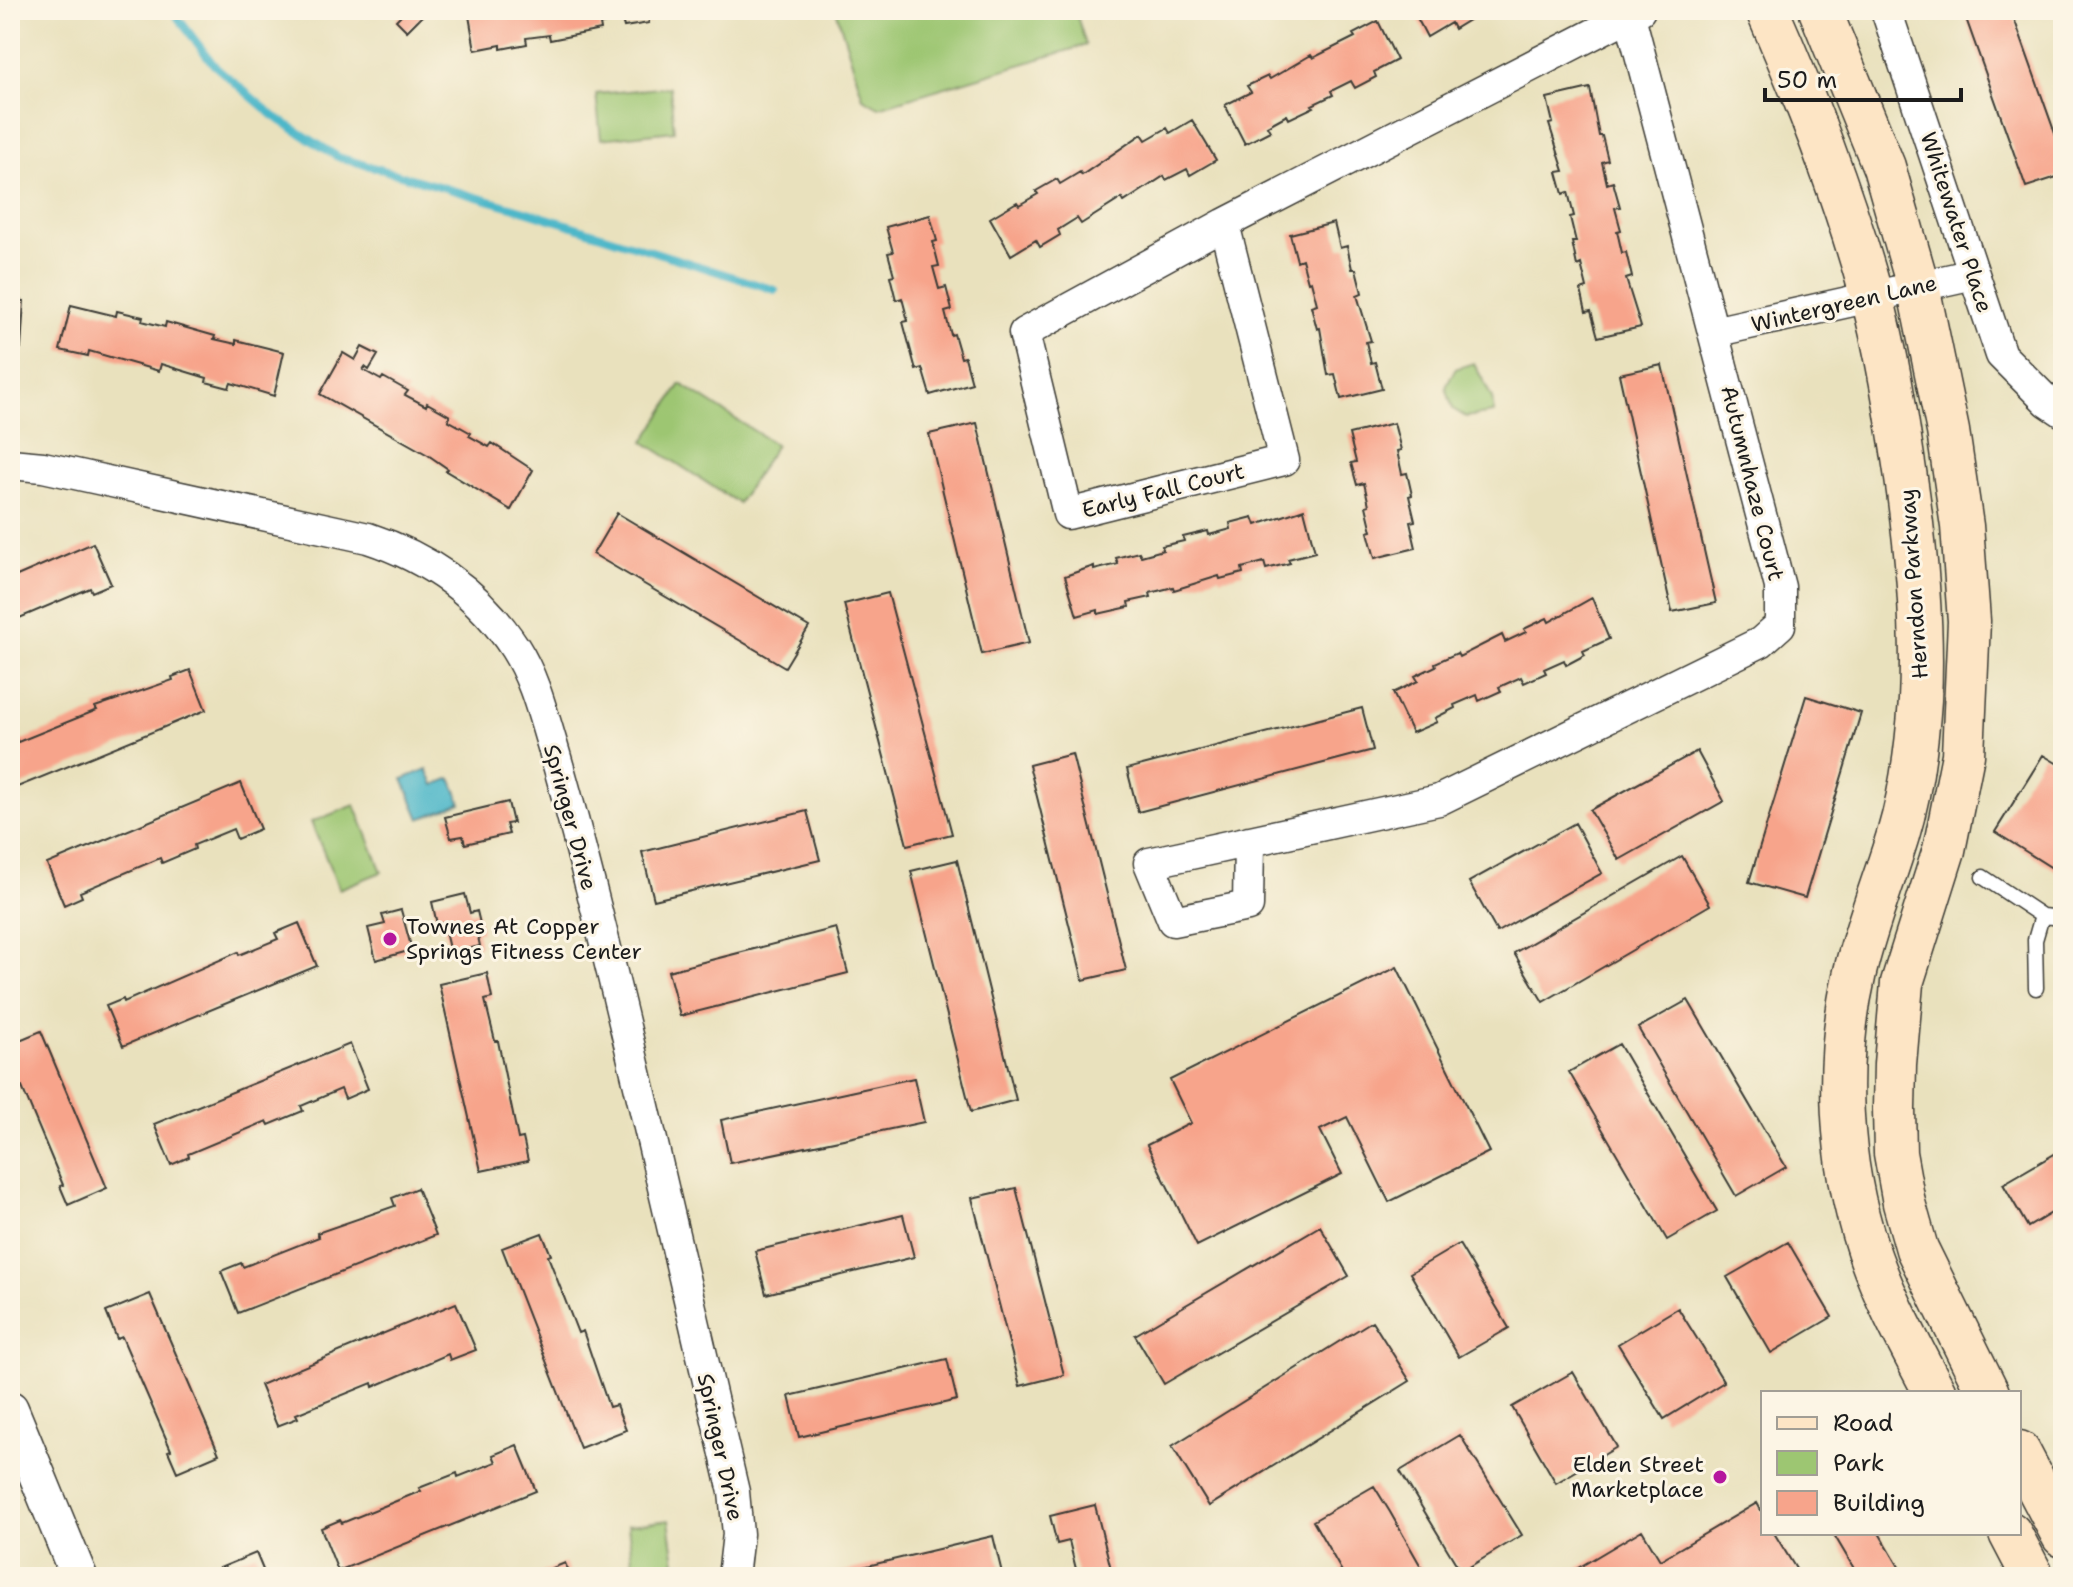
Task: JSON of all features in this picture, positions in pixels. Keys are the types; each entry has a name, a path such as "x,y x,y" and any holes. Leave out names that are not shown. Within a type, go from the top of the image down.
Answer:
{"main road":[{"name":"Herndon Parkway","path":"1767,10 1815,123 1850,220 1872,296 1895,400 1914,543 1921,639 1920,699 1908,793 1898,835 1869,921 1845,1019 1843,1107 1849,1167 1868,1250 1886,1295 1934,1391"},
{"path":"1820,10 1884,167 1932,345 1956,479 1966,573 1969,661 1963,755 1933,889 1902,983 1895,1064 1895,1153 1917,1249 1987,1391"},
{"path":"2021,1456 2063,1536"},
{"path":"2011,1535 2033,1577"}],"street":[{"name":"Whitewater Place","path":"1886,10 2001,355 2048,402 2063,412"},
{"name":"Early Fall Court","path":"1224,224 1284,460 1068,514 1024,333 1224,224 1635,13"},
{"name":"Autumnhaze Court","path":"1249,841 1439,800 1761,642 1780,625 1780,587 1713,332 1635,13"},
{"name":"Wintergreen Lane","path":"1713,332 1974,274"},
{"name":"Springer Drive","path":"10,464 43,467 368,538 391,546 453,580 487,612 514,647 535,687 571,809 639,1079 734,1492 738,1534 733,1577"},
{"path":"10,1409 79,1577"}],"lane":[{"path":"1983,877 2042,916 2063,918"},
{"path":"2036,988 2035,940 2042,916"}],"green space":[{"path":"836,10 1075,10 1086,45 879,107 863,98"},
{"path":"670,87 674,131 601,139 596,94"},
{"path":"1474,363 1492,398 1494,413 1466,417 1453,409 1446,387 1455,369"},
{"path":"681,384 776,445 738,503 644,442"},
{"path":"355,805 382,872 339,889 311,822"},
{"path":"669,1520 677,1577 634,1577 628,1525"}],"water":[{"path":"427,769 434,785 451,778 461,803 420,819 403,779"}],"building":[{"path":"406,10 416,10 422,16 407,31 396,20"},
{"path":"468,10 647,10 649,23 624,27 622,20 600,24 601,30 550,40 549,35 526,38 527,44 475,50"},
{"path":"1413,10 1485,10 1454,29 1451,23 1427,37"},
{"path":"1963,10 2011,10 2063,156 2063,175 2026,187"},
{"path":"1378,21 1397,60 1374,72 1376,77 1355,88 1351,81 1331,91 1333,95 1312,105 1314,107 1289,119 1287,115 1267,126 1270,131 1245,144 1225,105 1251,92 1247,86 1268,76 1270,79 1311,55 1313,58 1355,37 1353,34"},
{"path":"1590,88 1599,136 1602,136 1608,160 1602,162 1607,184 1613,182 1620,207 1615,208 1621,230 1617,231 1632,277 1626,279 1641,327 1598,337 1591,311 1586,312 1581,290 1587,288 1581,264 1577,266 1572,242 1576,242 1570,217 1574,216 1568,192 1563,194 1557,172 1564,171 1549,124 1553,123 1547,98"},
{"path":"1192,120 1216,160 1190,175 1187,169 1166,180 1164,176 1124,202 1122,198 1081,224 1077,218 1058,230 1060,235 1040,247 1036,240 1011,255 990,218 1038,194 1036,191 1057,179 1060,184 1080,172 1082,175 1142,134 1146,140 1167,128 1170,133"},
{"path":"10,188 16,189 14,234 10,234"},
{"path":"930,215 939,266 933,267 939,289 946,287 952,310 945,312 951,335 954,334 961,358 965,357 972,383 930,395 922,368 916,370 903,322 908,321 902,298 896,300 888,253 893,252 886,227"},
{"path":"1334,223 1340,248 1347,246 1352,269 1356,269 1362,293 1357,295 1371,341 1366,342 1382,389 1341,399 1335,374 1328,375 1320,328 1317,329 1311,306 1317,304 1311,281 1308,282 1302,259 1297,261 1290,234"},
{"path":"10,300 24,301 21,348 10,347"},
{"path":"71,305 116,316 117,311 143,317 142,321 165,327 166,322 215,336 214,339 236,344 236,340 284,352 274,396 231,383 229,388 206,382 207,378 161,364 159,371 89,351 88,356 60,350"},
{"path":"2063,310 2063,332 2054,327"},
{"path":"362,347 378,355 369,370 365,367 363,370 408,391 405,395 450,416 448,420 471,433 469,436 489,447 492,443 533,470 511,510 446,471 448,469 428,455 320,394 343,353 355,360"},
{"path":"1662,365 1716,603 1672,612 1619,374"},
{"path":"977,423 1029,643 982,654 929,434"},
{"path":"1394,423 1401,450 1397,451 1402,474 1407,473 1412,495 1409,496 1415,521 1410,522 1416,548 1375,558 1368,532 1372,531 1366,506 1369,505 1364,483 1357,485 1351,463 1356,462 1349,434"},
{"path":"1304,509 1315,552 1266,569 1264,562 1242,568 1243,573 1150,593 1151,597 1128,602 1129,607 1077,616 1065,576 1094,566 1094,570 1118,564 1116,558 1163,550 1162,546 1184,541 1183,537 1231,529 1230,523 1253,517 1256,525"},
{"path":"617,513 809,627 785,667 593,554"},
{"path":"93,543 111,584 92,592 90,588 10,622 10,579"},
{"path":"888,593 952,834 907,845 844,604"},
{"path":"1592,598 1609,639 1583,651 1585,655 1568,664 1564,660 1524,683 1521,677 1479,701 1477,695 1454,705 1455,708 1435,718 1437,722 1412,733 1393,693 1418,681 1415,676 1436,666 1435,663 1457,653 1459,657 1502,635 1505,642 1526,632 1524,629 1547,618 1549,622"},
{"path":"190,670 206,710 15,788 10,775 10,742 16,739 18,742 97,710 95,707 173,680 172,677"},
{"path":"1806,696 1861,713 1805,898 1749,882"},
{"path":"1362,708 1373,750 1138,812 1127,769"},
{"path":"1697,751 1724,801 1619,860 1590,810"},
{"path":"1072,754 1126,970 1083,980 1029,765"},
{"path":"2043,755 2063,767 2063,875 1995,832"},
{"path":"241,783 260,829 237,839 233,829 194,845 195,849 162,863 160,858 80,892 82,897 64,905 47,864"},
{"path":"508,802 513,823 506,824 509,834 465,844 463,836 451,838 445,817"},
{"path":"807,811 820,860 654,900 642,852"},
{"path":"1575,823 1602,873 1497,932 1469,882"},
{"path":"1682,856 1710,905 1543,1002 1514,953"},
{"path":"957,860 1016,1100 971,1112 911,871"},
{"path":"465,894 470,913 477,911 482,932 477,932 480,946 450,953 443,923 437,924 432,902"},
{"name":"Townes At Copper Springs Fitness Center","path":"401,910 412,950 376,960 368,928 385,924 382,915"},
{"path":"299,923 317,966 123,1046 106,1006 123,999 124,1002 238,952 239,955 278,939 275,933"},
{"path":"836,928 848,973 680,1016 668,971"},
{"path":"1397,967 1489,1152 1389,1202 1347,1117 1320,1130 1342,1174 1197,1246 1147,1145 1191,1123 1170,1080"},
{"path":"487,973 492,998 485,1000 495,1041 498,1041 518,1139 523,1138 528,1161 481,1171 439,984"},
{"path":"1688,1000 1786,1167 1736,1196 1638,1028"},
{"path":"41,1031 107,1188 68,1205 60,1186 63,1185 22,1087 18,1089 10,1070 10,1044"},
{"path":"350,1044 368,1089 345,1099 341,1089 301,1106 303,1111 269,1125 267,1121 188,1154 189,1157 171,1165 154,1124"},
{"path":"1619,1044 1717,1211 1667,1240 1569,1072"},
{"path":"914,1078 924,1122 730,1163 721,1120"},
{"path":"2063,1149 2063,1206 2028,1227 2003,1184"},
{"path":"417,1188 436,1235 238,1313 221,1271 241,1263 243,1267 319,1237 317,1233 395,1206 392,1198"},
{"path":"1016,1188 1064,1375 1020,1386 972,1198"},
{"path":"903,1215 914,1257 766,1294 755,1251"},
{"path":"1320,1226 1349,1276 1164,1384 1135,1335"},
{"path":"542,1233 578,1333 583,1331 609,1407 616,1405 626,1430 580,1448 502,1248"},
{"path":"1788,1242 1832,1317 1771,1353 1727,1277"},
{"path":"1459,1244 1509,1328 1459,1357 1410,1273"},
{"path":"150,1294 219,1454 177,1472 168,1451 171,1450 122,1337 117,1339 106,1312"},
{"path":"456,1303 476,1350 450,1360 448,1354 373,1387 372,1383 296,1414 298,1418 277,1426 260,1385"},
{"path":"1678,1308 1724,1382 1664,1419 1618,1344"},
{"path":"1372,1321 1410,1381 1209,1506 1172,1446"},
{"path":"947,1359 957,1400 799,1437 789,1396"},
{"path":"1573,1372 1617,1447 1556,1483 1512,1407"},
{"path":"1460,1435 1522,1535 1461,1572 1400,1471"},
{"path":"517,1445 536,1491 338,1571 321,1528 340,1520 342,1523 457,1473 458,1477 496,1462 493,1455"},
{"path":"1374,1486 1427,1577 1345,1577 1313,1521"},
{"path":"1757,1503 1761,1510 1761,1535 1775,1535 1801,1577 1563,1577 1642,1530 1660,1560"},
{"path":"1095,1505 1113,1577 1078,1577 1069,1541 1057,1544 1050,1516"},
{"path":"1834,1535 1880,1535 1905,1577 1859,1577"},
{"path":"993,1536 1003,1577 825,1577 825,1576"},
{"path":"256,1553 266,1577 212,1577 210,1572"},
{"path":"565,1563 571,1577 530,1577"}],"waterway":[{"path":"172,10 214,65 275,117 338,157 525,211 775,290"}],"place":[{"name":"Townes At Copper Springs Fitness Center","path":"390,939"},
{"name":"Elden Street Marketplace","path":"1720,1477"}]}
